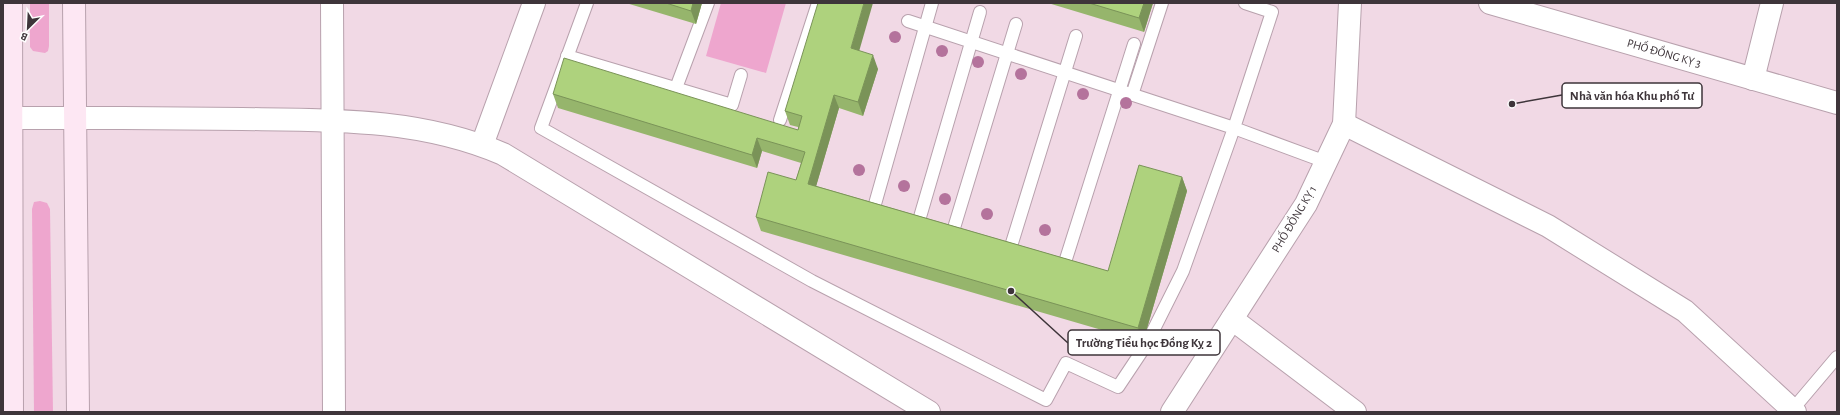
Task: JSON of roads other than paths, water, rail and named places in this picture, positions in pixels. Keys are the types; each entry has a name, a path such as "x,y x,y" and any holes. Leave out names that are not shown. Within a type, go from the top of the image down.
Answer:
{"main road":[{"path":"11,3 8,118 12,412"},
{"path":"74,3 78,412"}],"street":[{"path":"332,3 334,412"},
{"path":"482,145 534,3"},
{"name":"PHỐ ĐỒNG KỴ 1","path":"1172,412 1306,204 1344,124 1350,3"},
{"name":"PHỐ ĐỒNG KỴ 3","path":"1490,3 1837,103"},
{"path":"1753,79 1772,3"},
{"path":"8,118 75,117 333,120 394,124 445,133 482,145 503,154 929,412"},
{"path":"1344,124 1548,226 1684,311 1794,411"},
{"path":"1232,319 1355,412"}],"lane":[{"path":"587,3 541,128 812,280 1046,400 1066,363 1118,387 1146,345 1183,271 1234,128 1272,12 1245,3"},
{"path":"676,88 708,3"},
{"path":"780,120 818,3"},
{"path":"875,204 932,3"},
{"path":"1132,95 1162,3"},
{"path":"920,218 980,12"},
{"path":"908,21 1234,128 1326,162"},
{"path":"954,228 1016,24"},
{"path":"1012,243 1076,36"},
{"path":"1066,259 1134,44"},
{"path":"567,56 732,104 741,75"},
{"path":"1794,411 1837,357"}],"place":[{"name":"Nhà văn hóa Khu phố Tư","path":"1512,104"},
{"name":"Trường Tiểu học Đồng Kỵ 2","path":"1011,291"}]}
